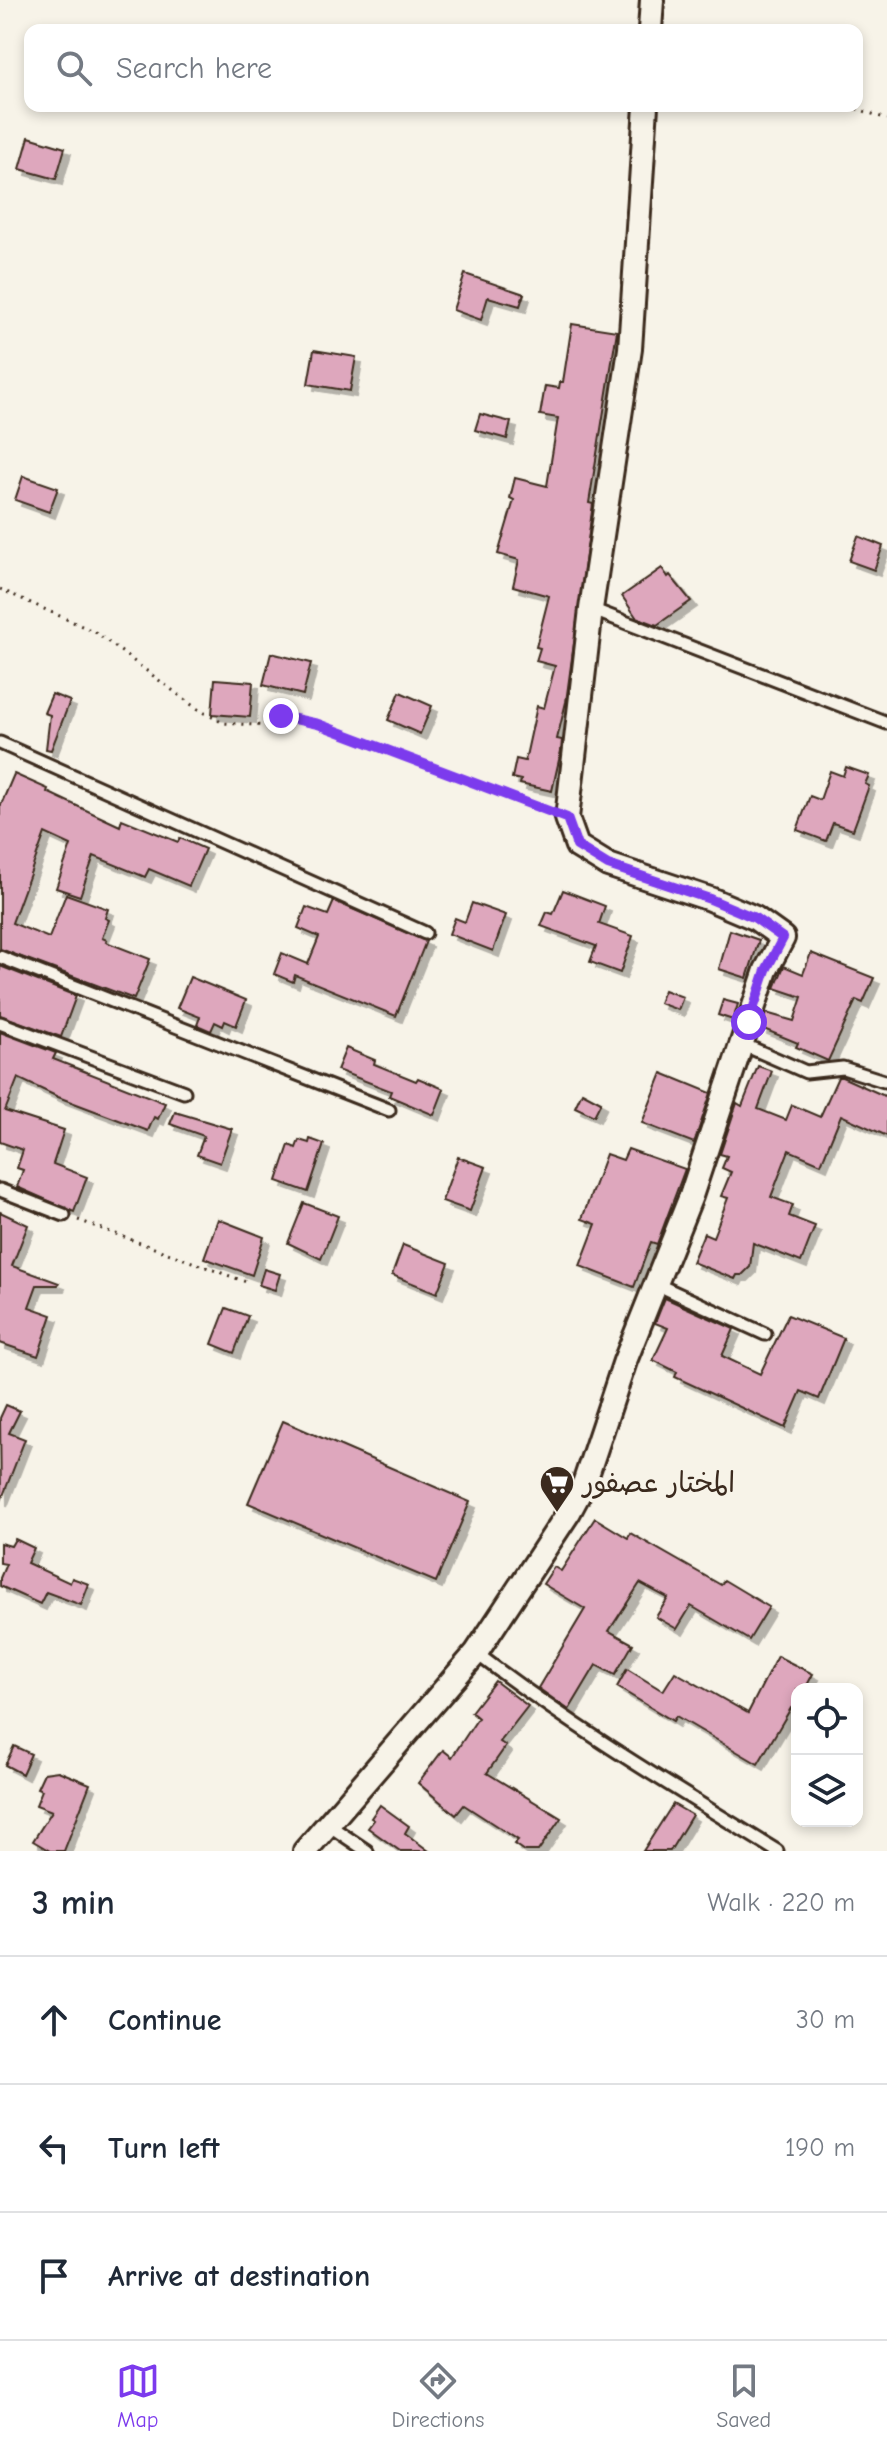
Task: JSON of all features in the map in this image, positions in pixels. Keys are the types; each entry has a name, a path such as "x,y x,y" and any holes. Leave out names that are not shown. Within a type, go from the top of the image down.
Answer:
{"street":[{"path":"650,24 652,0"},
{"path":"305,1851 476,1653 569,1512 584,1484 625,1361 691,1196 766,970 783,938 755,918 710,899 608,865 577,846 567,818 591,609 630,349 646,112"}],"lane":[{"path":"591,609 887,723"},
{"path":"0,743 425,933"},
{"path":"0,957 389,1110"},
{"path":"0,1023 184,1092"},
{"path":"742,1044 806,1072 843,1068 884,1081"},
{"path":"0,1190 64,1215"},
{"path":"656,1284 765,1334"},
{"path":"476,1653 529,1694 615,1752 777,1851"},
{"path":"327,1824 367,1851"}],"path":[{"path":"863,111 887,119"},
{"path":"0,589 95,632 196,708 223,723 270,726 281,716 318,724 567,818"},
{"path":"64,1215 249,1283"}],"building":[{"path":"29,137 65,148 56,179 20,169"},
{"path":"465,274 524,294 520,306 488,297 481,320 453,310"},
{"path":"572,324 617,331 589,503 593,504 566,702 557,739 562,740 561,751 552,791 520,784 521,780 512,778 516,759 525,761 537,706 544,708 555,666 536,661 540,648 536,647 549,596 513,586 519,560 498,554 514,500 510,498 515,478 547,486 558,418 540,415 545,386 559,388 560,382 563,382"},
{"path":"314,350 356,357 350,391 308,384"},
{"path":"480,414 511,422 507,439 475,430"},
{"path":"23,476 58,488 49,512 15,500"},
{"path":"858,536 883,546 874,570 849,561"},
{"path":"662,568 691,601 657,625 636,617 622,596"},
{"path":"271,653 311,663 303,695 263,685"},
{"path":"215,679 253,682 250,717 212,714"},
{"path":"400,692 432,706 420,734 388,720"},
{"path":"52,694 70,701 51,750 46,749 50,715 44,713"},
{"path":"846,767 869,775 865,784 869,786 853,830 833,823 826,841 797,830 810,796 820,800 830,771 843,776"},
{"path":"14,774 120,826 122,819 178,842 180,838 205,849 189,886 149,869 145,877 94,856 80,896 56,888 71,845 45,833 12,923 49,938 66,894 108,909 105,918 109,920 102,938 150,959 134,999 0,949 0,807"},
{"path":"563,890 605,906 599,924 633,936 620,973 590,962 596,946 541,926 547,912 553,914"},
{"path":"334,901 426,941 396,1016 295,975 293,982 274,974 282,953 308,964 319,937 298,928 306,907 328,915"},
{"path":"472,903 506,915 493,951 449,934 455,918 465,922"},
{"path":"730,930 759,940 747,978 719,969"},
{"path":"811,953 874,978 863,1003 856,1000 828,1061 796,1047 798,1043 761,1028 766,1013 794,1021 802,997 775,988 784,966 803,974"},
{"path":"0,966 76,996 61,1037 0,1015"},
{"path":"190,977 246,1000 236,1026 225,1021 223,1026 215,1022 211,1031 197,1025 200,1017 177,1008"},
{"path":"664,990 683,997 678,1010 659,1003"},
{"path":"723,1000 738,1004 733,1020 718,1015"},
{"path":"0,1032 56,1053 53,1059 165,1103 148,1131 58,1097 18,1078 5,1111 64,1130 53,1164 87,1177 74,1212 17,1187 23,1170 17,1168 23,1150 0,1142"},
{"path":"346,1048 375,1060 374,1064 444,1089 434,1115 389,1096 391,1091 337,1070"},
{"path":"758,1066 772,1071 758,1109 786,1120 792,1105 820,1117 838,1077 842,1077 887,1097 887,1136 841,1115 821,1164 789,1150 771,1197 793,1205 789,1216 815,1226 801,1262 753,1243 750,1267 735,1279 692,1262 704,1233 713,1237 728,1198 721,1196 731,1172 722,1168 727,1156 720,1154 737,1103 742,1106"},
{"path":"662,1073 711,1093 694,1143 642,1123"},
{"path":"582,1092 601,1102 594,1116 575,1107"},
{"path":"175,1112 232,1129 220,1163 197,1155 204,1136 170,1124"},
{"path":"310,1139 324,1144 308,1192 277,1181 289,1145 296,1148 299,1140 309,1143"},
{"path":"628,1149 685,1169 657,1244 651,1242 634,1287 580,1266 596,1224 582,1219 606,1154 623,1160"},
{"path":"458,1157 486,1167 470,1211 442,1201"},
{"path":"304,1203 338,1216 321,1259 288,1243"},
{"path":"0,1212 28,1225 12,1266 59,1283 37,1285 29,1307 52,1315 38,1356 0,1343"},
{"path":"218,1219 264,1237 252,1275 204,1258"},
{"path":"403,1245 449,1263 437,1293 392,1275"},
{"path":"264,1269 280,1274 275,1290 259,1285"},
{"path":"665,1298 734,1329 722,1356 760,1374 788,1315 844,1338 819,1399 801,1391 785,1428 675,1377 677,1372 653,1360 668,1328 655,1323"},
{"path":"226,1308 248,1316 234,1353 212,1344"},
{"path":"6,1405 20,1411 9,1433 25,1439 1,1501 0,1418"},
{"path":"283,1421 470,1502 436,1582 248,1503"},
{"path":"595,1518 628,1538 630,1533 721,1585 724,1580 769,1607 749,1640 691,1606 677,1629 656,1617 668,1598 640,1583 609,1631 633,1644 615,1675 596,1665 569,1710 538,1688 585,1609 543,1584 554,1567 561,1571"},
{"path":"15,1539 34,1548 27,1563 70,1583 72,1578 89,1584 81,1605 46,1592 40,1604 0,1586 6,1564 0,1563 0,1543 11,1546"},
{"path":"777,1656 813,1674 808,1683 791,1683 791,1708 758,1764 676,1716 673,1721 617,1687 627,1669 663,1691 675,1672 748,1713"},
{"path":"495,1681 528,1706 500,1742 506,1746 487,1773 561,1818 538,1851 524,1851 514,1844 518,1840 464,1805 456,1815 418,1783 443,1750 452,1757 478,1718 471,1712"},
{"path":"14,1746 31,1754 22,1774 5,1765"},
{"path":"58,1771 90,1784 64,1851 50,1851 33,1841 52,1811 36,1805 42,1790 37,1788 44,1773"},
{"path":"673,1804 692,1815 670,1851 643,1851"},
{"path":"380,1805 409,1826 405,1833 429,1851 400,1851 368,1828"}],"place":[{"name":"المختار عصفور","path":"557,1514"}],"route":[{"path":"281,716 318,724 567,818 577,846 608,865 710,899 755,918 783,938 766,970 749,1022"}]}
